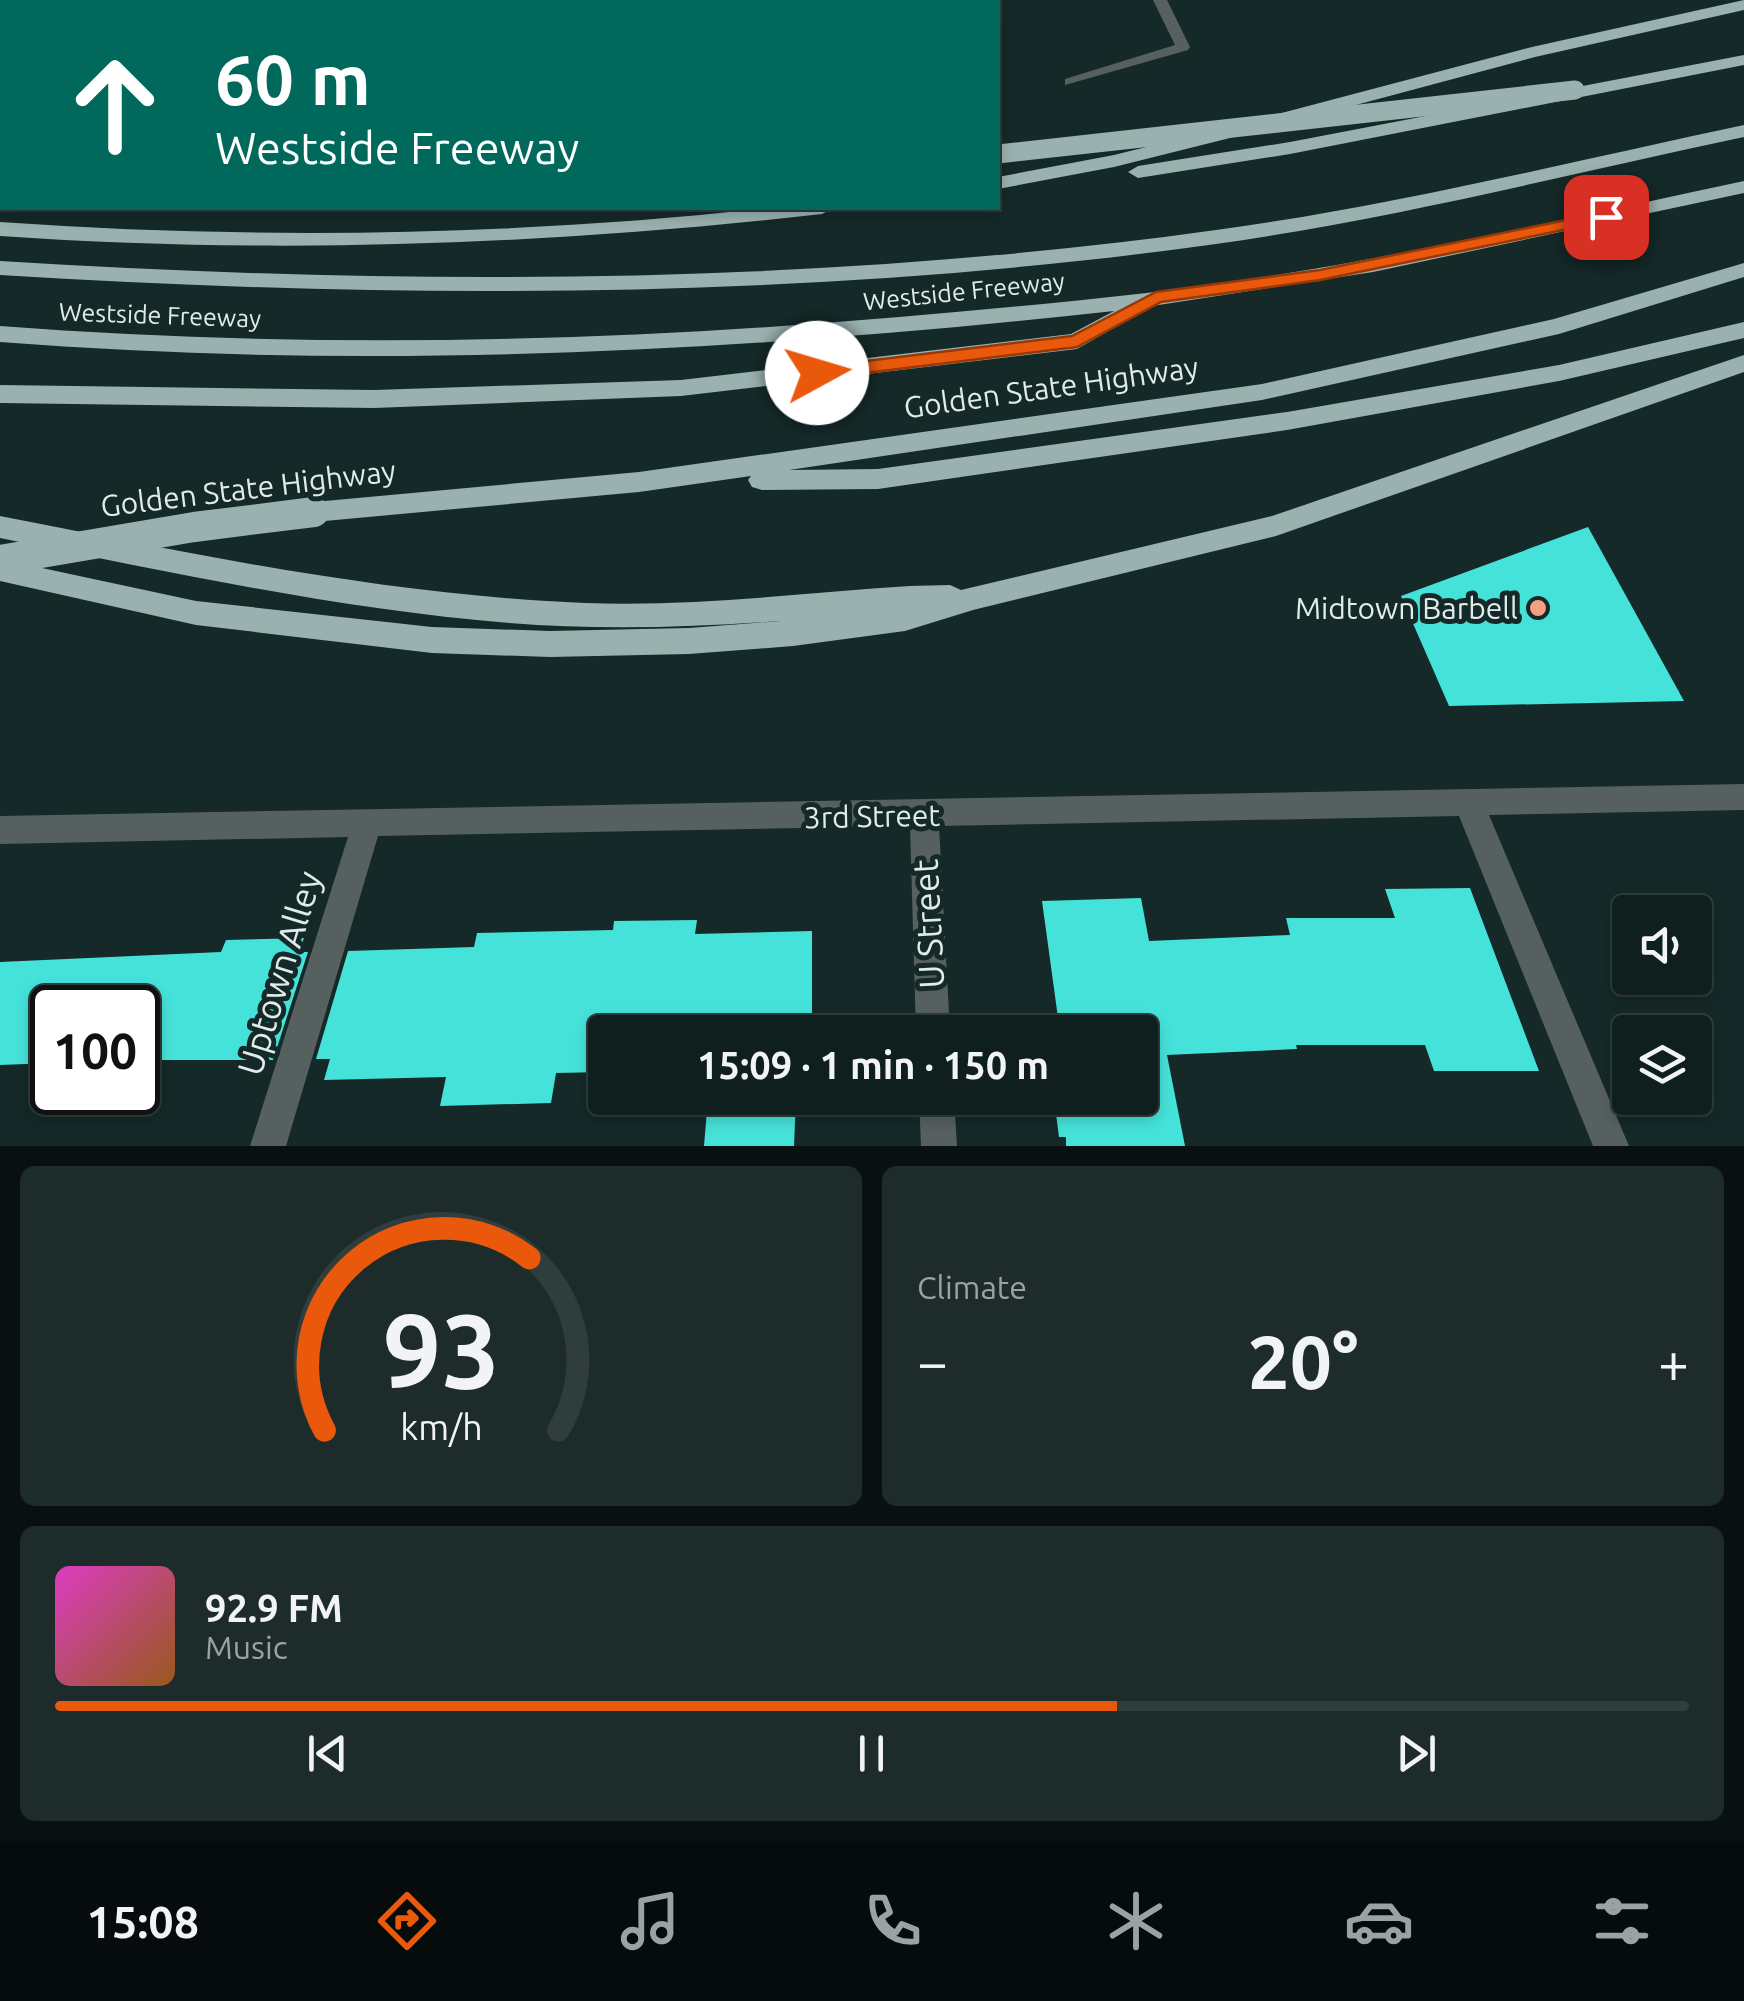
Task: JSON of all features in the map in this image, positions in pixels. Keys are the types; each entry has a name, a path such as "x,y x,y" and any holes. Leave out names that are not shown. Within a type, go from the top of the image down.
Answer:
{"highway":[{"path":"1000,184 1114,161 1532,52 1744,5"},
{"path":"1000,184 1163,169 1399,128 1744,59"},
{"path":"1000,154 1575,90"},
{"name":"Westside Freeway","path":"0,268 165,279 444,286 730,279 1008,260 1267,229 1744,131"},
{"name":"Westside Freeway","path":"0,334 477,351 781,336 1156,298 1320,275 1744,187"},
{"path":"0,229 108,236 339,240 536,234 800,210"},
{"name":"Golden State Highway","path":"0,560 68,546 314,512 639,482 1262,392 1559,326 1744,270"},
{"path":"0,394 374,399 681,388 1077,341 1156,298"},
{"path":"639,482 878,478 956,468 1420,400 1744,330"},
{"path":"0,570 196,613 318,630 530,644 688,642 905,619 974,598 1151,558 1276,524 1744,363"},
{"path":"0,527 323,590 551,612 689,614 796,608 896,596 974,598"}],"street":[{"path":"1070,82 1183,47 1160,0"},
{"name":"3rd Street","path":"0,830 1744,798"},
{"path":"1469,803 1612,1146"},
{"name":"U Street","path":"924,815 932,1015"},
{"name":"Uptown Alley","path":"268,1146 367,824"},
{"path":"937,1115 939,1146"}],"building":[{"path":"1588,527 1684,701 1449,706 1401,596"},
{"path":"1470,888 1539,1071 1434,1071 1425,1045 1296,1045 1297,1049 1167,1055 1185,1146 1066,1146 1066,1137 1059,1137 1056,1115 1158,1115 1158,1015 1058,1015 1042,901 1141,898 1149,941 1290,935 1286,918 1395,918 1385,889"},
{"path":"697,920 695,934 812,931 812,1015 588,1015 588,1072 556,1073 551,1103 440,1106 446,1077 324,1080 330,1059 316,1059 348,951 474,947 477,933 613,930 614,921"},
{"path":"304,938 299,952 308,952 273,1060 160,1060 160,985 30,985 30,1064 0,1065 0,962 221,952 226,940"},
{"path":"707,1115 795,1115 794,1146 704,1146"}],"place":[{"name":"Midtown Barbell","path":"1538,608"}],"route":[{"path":"817,373 1077,341 1156,298 1320,275 1606,217"}]}
